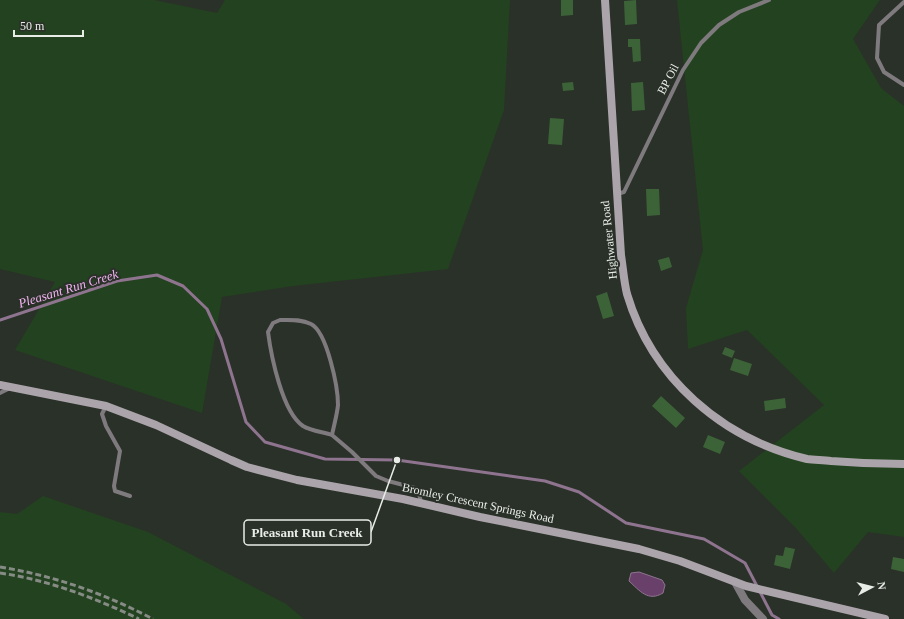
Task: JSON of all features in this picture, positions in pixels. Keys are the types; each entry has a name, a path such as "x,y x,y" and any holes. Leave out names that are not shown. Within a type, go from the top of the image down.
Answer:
{"street":[{"name":"Highwater Road","path":"605,0 621,255 627,293 634,312 655,353 674,381 694,401 733,430 754,441 808,459 904,464"},
{"name":"Bromley Crescent Springs Road","path":"0,385 106,406 156,425 247,467 297,480 421,503 480,517 639,549 680,561 746,586 885,619"},
{"path":"735,582 745,600 763,619"}],"lane":[{"name":"BP Oil","path":"617,194 624,192 683,70 701,43 719,25 739,12 769,0"},
{"path":"904,2 879,25 878,58 884,72 904,85"},
{"path":"332,435 338,405 337,391 334,374 321,335 317,329 310,324 298,320 280,320 273,323 268,332 271,357 288,409 294,418 304,426 332,435 376,476 415,488 419,493 421,503"},
{"path":"0,393 12,387"},
{"path":"106,406 102,414 106,426 120,451 114,486 115,491 130,496"}],"green space":[{"path":"0,0 154,0 217,13 225,0 510,0 504,110 448,269 293,286 222,297 202,413 15,350 55,282 0,269"},
{"path":"677,0 880,0 853,39 881,88 904,106 904,537 868,532 834,573 795,527 739,471 824,405 747,330 688,349 686,308 703,250"},
{"path":"43,496 148,532 286,604 304,619 0,619 0,512 17,514"}],"shaded area":[{"path":"639,572 662,580 665,585 663,593 649,596 644,594 629,581 631,573"}],"building":[{"path":"561,0 573,0 573,15 561,16"},
{"path":"636,0 637,24 625,25 624,1"},
{"path":"628,39 640,39 641,61 633,62 632,47 628,47"},
{"path":"573,82 574,90 563,91 562,83"},
{"path":"643,82 645,110 632,111 631,83"},
{"path":"550,118 564,119 562,145 548,144"},
{"path":"646,189 659,189 660,215 647,216"},
{"path":"669,257 672,267 661,271 658,260"},
{"path":"607,292 614,316 603,319 596,296"},
{"path":"725,347 735,351 732,358 722,354"},
{"path":"734,358 752,364 748,376 730,370"},
{"path":"661,396 685,418 676,428 652,406"},
{"path":"785,398 786,408 765,411 764,401"},
{"path":"708,435 725,442 720,454 703,447"},
{"path":"785,547 795,549 790,569 774,565 776,555 783,556"},
{"path":"893,557 904,559 904,572 891,569"}],"waterway":[{"name":"Pleasant Run Creek","path":"0,320 117,281 157,275 183,286 207,309 221,339 246,422 265,442 325,459 397,460 545,481 579,492 626,523 704,539 745,563 772,615 779,619"}],"railway":[{"path":"0,567 40,575 97,593 153,619"},
{"path":"0,573 54,585 89,597 139,619"}],"place":[{"name":"Pleasant Run Creek","path":"397,460"}]}
